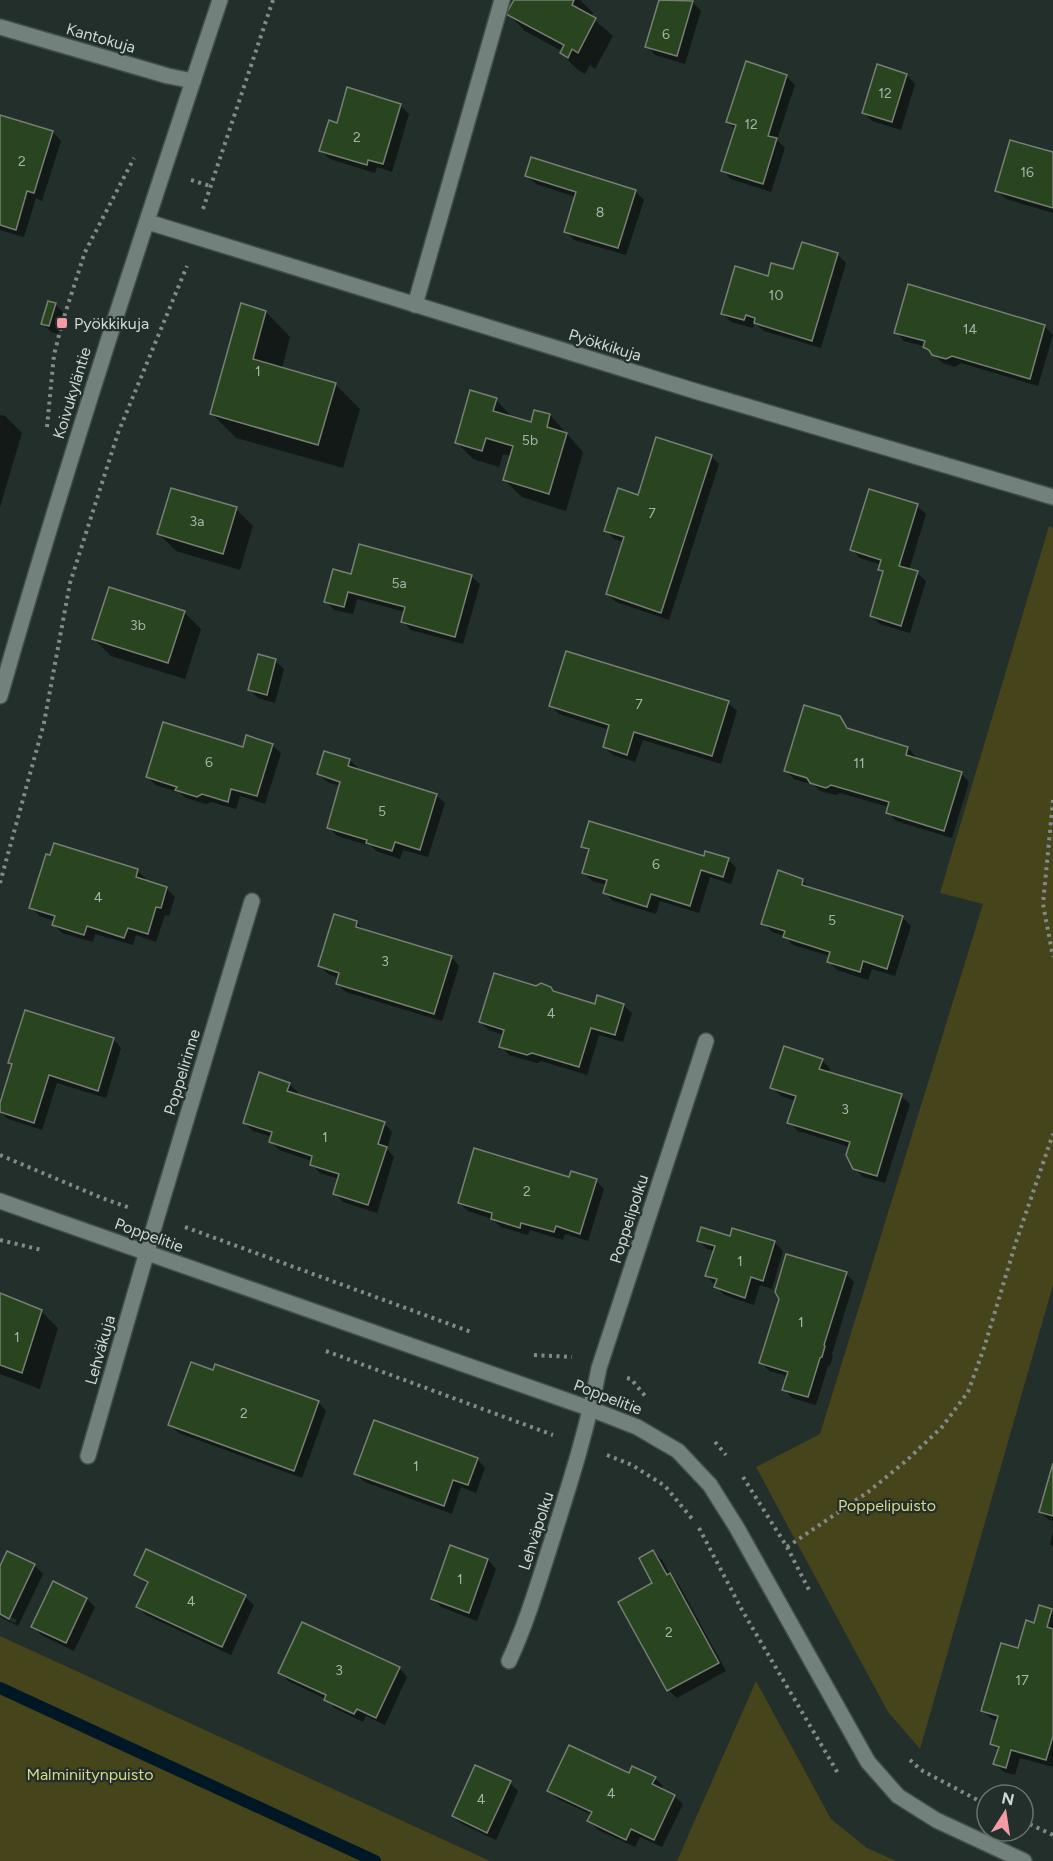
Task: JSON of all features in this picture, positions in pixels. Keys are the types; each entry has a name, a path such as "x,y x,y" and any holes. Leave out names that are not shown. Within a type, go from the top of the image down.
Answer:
{"street":[{"name":"Koivukyläntie","path":"0,696 107,338 148,222 220,0"},
{"path":"416,305 502,0"},
{"name":"Kantokuja","path":"0,27 168,76 193,81"},
{"name":"Pyökkikuja","path":"148,222 695,391 1053,497"},
{"name":"Poppelirinne","path":"147,1253 252,902"},
{"name":"Poppelipolku","path":"591,1409 599,1368 706,1041"},
{"name":"Poppelitie","path":"0,1201 591,1409 637,1427 678,1451 710,1485 742,1537 868,1762 898,1796 936,1820 1024,1861"},
{"name":"Lehväkuja","path":"88,1456 147,1253"},
{"name":"Lehväpolku","path":"509,1661 523,1631 582,1446 591,1409"}],"path":[{"path":"0,883 44,723 70,583 118,433 186,267 210,186 273,0"},
{"path":"47,434 54,355 62,323 85,252 138,148"},
{"path":"1053,800 1042,904 1053,957"},
{"path":"787,1547 868,1492 906,1461 942,1427 968,1392 1053,1134"},
{"path":"0,1240 51,1252"},
{"path":"322,1349 582,1446"},
{"path":"1035,1827 1053,1835"}],"green space":[{"name":"Poppelipuisto","path":"1049,526 1053,528 1053,1285 920,1749 888,1712 756,1467 820,1434 983,904 940,893"},
{"name":"Malminiitynpuisto","path":"0,1636 490,1861 0,1861"},
{"path":"756,1681 831,1819 867,1848 896,1861 677,1861"}],"building":[{"path":"514,0 574,0 572,5 596,18 578,53 572,49 568,58 560,53 564,45 506,14"},
{"path":"659,0 693,1 677,56 645,47"},
{"path":"746,61 787,75 768,136 777,138 763,184 721,171 736,125 726,122"},
{"path":"877,64 907,74 892,122 862,113"},
{"path":"347,87 401,104 383,164 368,160 367,165 319,151 329,120 337,123"},
{"path":"0,115 53,131 34,193 27,191 16,230 0,225"},
{"path":"1010,140 1053,152 1053,208 995,191"},
{"path":"531,157 636,190 618,248 564,232 576,192 525,176"},
{"path":"802,242 838,253 812,341 754,323 755,318 746,315 744,320 721,314 735,266 768,276 771,263 793,269"},
{"path":"908,284 1045,325 1030,379 952,356 946,359 932,355 923,347 925,341 894,333"},
{"path":"48,301 56,303 49,326 41,324"},
{"path":"241,303 266,311 253,359 336,383 318,445 210,414"},
{"path":"470,390 497,398 493,411 531,422 534,410 550,414 547,427 567,433 549,494 503,480 513,446 486,438 482,451 455,443"},
{"path":"656,437 712,455 661,613 606,594 624,537 604,531 618,488 638,495"},
{"path":"171,488 237,507 223,554 157,534"},
{"path":"869,489 918,504 899,566 918,571 901,626 870,616 883,571 878,570 881,560 850,550"},
{"path":"359,544 472,575 455,637 401,622 405,607 348,592 344,607 324,602 333,569 351,574"},
{"path":"109,587 185,611 168,663 92,639"},
{"path":"566,651 729,701 712,756 634,732 627,755 603,747 609,725 549,706"},
{"path":"258,654 276,659 267,695 248,690"},
{"path":"804,705 840,716 847,728 908,747 906,755 962,772 944,831 886,813 889,802 831,785 826,788 810,783 807,778 784,771"},
{"path":"163,722 243,747 246,735 273,744 257,796 231,789 228,802 202,794 197,797 175,790 177,787 146,777"},
{"path":"324,751 350,759 348,766 437,794 420,850 395,842 392,851 366,843 367,840 327,828 340,782 317,774"},
{"path":"589,821 704,856 705,851 729,858 723,877 701,870 690,906 651,894 647,907 603,893 607,880 582,873 589,849 581,847"},
{"path":"54,843 138,869 136,877 167,887 161,908 156,907 148,934 128,928 124,938 87,926 84,935 52,925 55,916 29,908 46,854 50,855"},
{"path":"778,870 803,879 802,885 903,916 887,969 863,961 860,972 827,962 830,952 783,937 785,931 761,924"},
{"path":"334,914 357,921 356,927 452,956 434,1014 336,984 339,973 318,966"},
{"path":"494,973 536,986 541,983 551,987 553,991 595,1004 597,995 624,1004 615,1035 591,1028 579,1067 532,1053 527,1055 499,1047 504,1030 479,1022"},
{"path":"25,1010 114,1038 98,1091 49,1075 34,1123 0,1112 0,1103 12,1064 8,1063"},
{"path":"784,1046 823,1059 819,1069 902,1094 877,1176 853,1169 846,1155 850,1142 787,1123 796,1096 770,1088"},
{"path":"259,1072 290,1083 287,1091 385,1122 378,1144 387,1147 368,1205 333,1194 339,1174 310,1165 312,1156 269,1142 272,1132 243,1123"},
{"path":"474,1148 569,1177 571,1171 597,1179 580,1234 556,1226 554,1232 521,1223 520,1228 491,1219 492,1213 458,1203"},
{"path":"701,1227 730,1236 732,1228 775,1241 763,1281 751,1277 745,1298 714,1287 717,1279 705,1276 715,1246 697,1241"},
{"path":"786,1254 847,1272 808,1397 782,1390 788,1372 759,1363 779,1299 775,1292"},
{"path":"0,1293 42,1310 22,1373 0,1365"},
{"path":"191,1362 213,1370 215,1364 319,1401 294,1471 168,1425"},
{"path":"374,1420 478,1458 468,1485 453,1480 444,1506 354,1474"},
{"path":"1053,1463 1053,1516 1039,1512"},
{"path":"450,1545 488,1559 469,1613 431,1599"},
{"path":"146,1549 246,1595 222,1647 136,1607 148,1582 134,1575"},
{"path":"653,1550 667,1575 670,1573 719,1663 667,1691 618,1602 652,1583 639,1558"},
{"path":"7,1551 35,1564 9,1619 0,1614 0,1566"},
{"path":"53,1581 87,1598 66,1643 31,1627"},
{"path":"1039,1605 1052,1609 1047,1627 1053,1629 1053,1736 1046,1760 1011,1750 1006,1768 993,1764 999,1747 990,1744 998,1716 981,1711 1001,1643 1018,1648 1026,1620 1034,1623"},
{"path":"302,1622 400,1667 376,1718 357,1709 354,1714 324,1700 326,1695 278,1673"},
{"path":"569,1745 629,1773 632,1766 656,1777 652,1784 675,1795 654,1840 631,1829 626,1840 587,1821 592,1812 547,1791"},
{"path":"475,1765 511,1781 487,1833 452,1816"}],"waterway":[{"path":"0,1688 375,1861"}],"place":[{"name":"Pyökkikuja","path":"62,323"}]}
